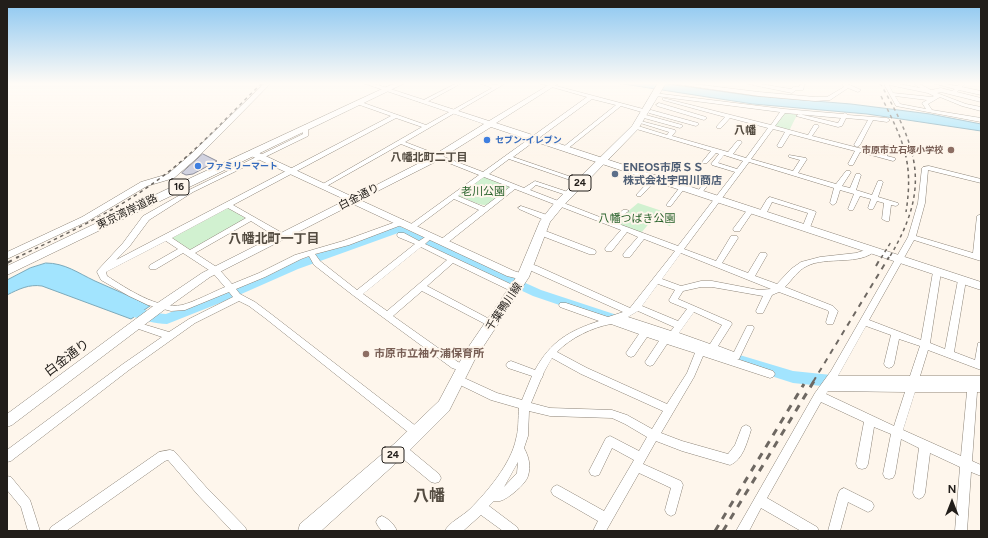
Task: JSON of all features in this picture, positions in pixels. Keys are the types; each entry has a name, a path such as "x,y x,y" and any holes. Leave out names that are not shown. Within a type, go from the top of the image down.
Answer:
{"highway":[{"name":"東京湾岸道路","path":"7,271 345,108"},
{"name":"東京湾岸道路","path":"7,267 257,155 305,127 348,108"}],"main road":[{"name":"千葉鴨川線","path":"307,531 400,449 444,406 461,374 492,324 519,285 547,218 643,118 648,108"}],"street":[{"path":"7,256 80,221 144,184 171,176 194,156 243,108"},
{"path":"374,108 427,127"},
{"path":"441,108 981,286"},
{"path":"323,186 460,108"},
{"name":"白金通り","path":"7,421 184,289 215,270 438,156 515,108"},
{"path":"411,227 576,108"},
{"path":"564,149 615,108"},
{"path":"625,108 643,118 668,137 896,204"},
{"path":"643,118 655,108"},
{"path":"670,108 704,118"},
{"path":"703,108 729,116 757,120 772,127 789,132 857,147 888,158"},
{"path":"753,108 783,112 845,115 887,120"},
{"path":"913,108 980,119"},
{"path":"972,108 980,119"},
{"path":"962,111 967,118"},
{"path":"783,112 838,125 845,115"},
{"path":"451,531 460,527 490,495 500,495 509,490 523,475 524,458 518,449 521,444 525,406 544,363 551,353 568,338 579,331 614,319 634,309 783,112"},
{"path":"101,272 396,116"},
{"path":"719,127 729,116"},
{"path":"643,118 696,124"},
{"path":"643,118 680,126"},
{"path":"852,164 857,147 869,124 870,118"},
{"path":"809,137 816,126"},
{"path":"780,146 789,132"},
{"path":"400,142 611,224 751,276 830,308 834,311 830,322"},
{"path":"738,171 714,164 739,142"},
{"path":"886,166 888,158 887,146"},
{"path":"705,162 714,150"},
{"path":"869,161 871,153"},
{"path":"257,155 511,274 519,285"},
{"path":"791,156 804,159 794,174"},
{"path":"508,157 581,182"},
{"path":"742,531 912,237 921,214 925,186 925,168 981,181"},
{"path":"833,203 838,187 848,172"},
{"path":"851,209 858,175"},
{"path":"101,272 126,244 146,218 185,186 171,176"},
{"path":"699,193 711,177"},
{"path":"640,195 654,179"},
{"path":"871,208 880,182"},
{"path":"525,190 535,183 569,194"},
{"path":"443,242 515,186"},
{"path":"669,205 682,188"},
{"path":"453,196 485,210"},
{"path":"762,214 770,199 812,212 806,228"},
{"path":"886,219 888,202"},
{"path":"228,205 281,236"},
{"path":"521,208 547,218"},
{"path":"737,229 750,210"},
{"path":"611,224 625,212"},
{"path":"912,237 979,258 981,216"},
{"path":"153,267 250,218"},
{"path":"7,457 126,367 235,293 298,257 354,241 401,222"},
{"path":"609,248 626,229"},
{"path":"540,232 592,252"},
{"path":"401,235 452,260 519,285"},
{"path":"627,254 643,235"},
{"path":"169,236 168,239 215,270 235,293 263,312 417,433"},
{"path":"357,294 430,236"},
{"path":"718,264 734,238"},
{"path":"657,280 680,290 702,284 743,291 769,292 780,288 795,269 805,263 867,254 872,250"},
{"path":"311,254 317,263 357,294 455,365 461,374 496,397 550,412 612,414 622,417 654,435 674,444 730,460 740,448 746,430"},
{"path":"751,276 763,255"},
{"path":"387,316 452,260"},
{"path":"528,266 680,326"},
{"path":"101,272 104,278 140,299 160,307 173,309 182,308 235,293"},
{"path":"890,474 897,432 925,345 937,272"},
{"path":"949,354 962,280"},
{"path":"421,287 492,324"},
{"path":"680,290 673,300 728,324 712,348"},
{"path":"760,311 769,292"},
{"path":"563,305 614,319 669,338 700,352 770,374"},
{"path":"650,362 680,326 692,308"},
{"path":"614,319 644,333 712,348 736,356 750,328"},
{"path":"140,321 170,336"},
{"path":"863,321 980,366 981,346"},
{"path":"630,353 644,333"},
{"path":"889,364 896,333"},
{"path":"599,531 638,462 691,374 700,352"},
{"path":"551,353 584,371 670,410"},
{"path":"511,365 539,374"},
{"path":"825,387 981,380"},
{"path":"913,384 977,388 967,465 961,531"},
{"path":"825,387 870,420 981,471"},
{"path":"862,464 870,420"},
{"path":"595,471 610,441 638,462 677,485 671,510"},
{"path":"918,493 925,445"},
{"path":"400,449 434,478"},
{"path":"55,531 163,456 170,455 241,531"},
{"path":"7,481 26,504 34,531"},
{"path":"557,491 606,519"},
{"path":"834,531 844,494 868,506"},
{"path":"760,501 813,531"},
{"path":"480,507 513,531"},
{"path":"382,522 391,531"}],"green space":[{"path":"783,112 797,115 789,131 772,127"},
{"name":"老川公園","path":"482,177 487,177 509,186 509,188 495,200 486,205 476,203 459,196 459,194"},
{"name":"八幡つばき公園","path":"638,203 677,216 670,226 652,220 641,233 614,223"},
{"path":"228,208 245,218 244,220 193,249 189,249 172,238"}],"water":[{"path":"800,108 883,108 930,114 981,124 981,131 867,114"},
{"path":"46,263 53,263 71,269 150,306 131,319 42,286 28,286 7,295 7,280 30,268"}],"building":[{"name":"ファミリーマート","path":"203,154 217,161 193,174 186,175 182,173"}],"waterway":[{"path":"136,313 159,319 167,319 226,296 294,266 399,229 537,293 624,322"},
{"path":"723,355 793,377 841,382"}],"railway":[{"path":"18,257 97,218 154,183 195,149 237,108"},
{"path":"887,108 901,139 905,152 909,179 906,212"},
{"path":"889,258 911,211 915,190 915,169 911,149 904,129 894,108"},
{"path":"881,258 891,242"},
{"path":"7,263 18,257"},
{"path":"876,266 881,257"},
{"path":"813,382 889,257"},
{"path":"723,531 814,381"},
{"path":"715,531 804,384"}],"place":[{"name":"セブン-イレブン","path":"487,140"},
{"name":"市原市立石塚小学校","path":"951,150"},
{"name":"ファミリーマート","path":"198,166"},
{"name":"ENEOS市原ＳＳ 株式会社宇田川商店","path":"615,174"},
{"name":"市原市立袖ケ浦保育所","path":"366,354"}],"district":[{"name":"八幡","path":"745,131"},
{"name":"八幡北町二丁目","path":"429,158"},
{"name":"八幡北町一丁目","path":"274,239"},
{"name":"八幡","path":"429,496"}]}
